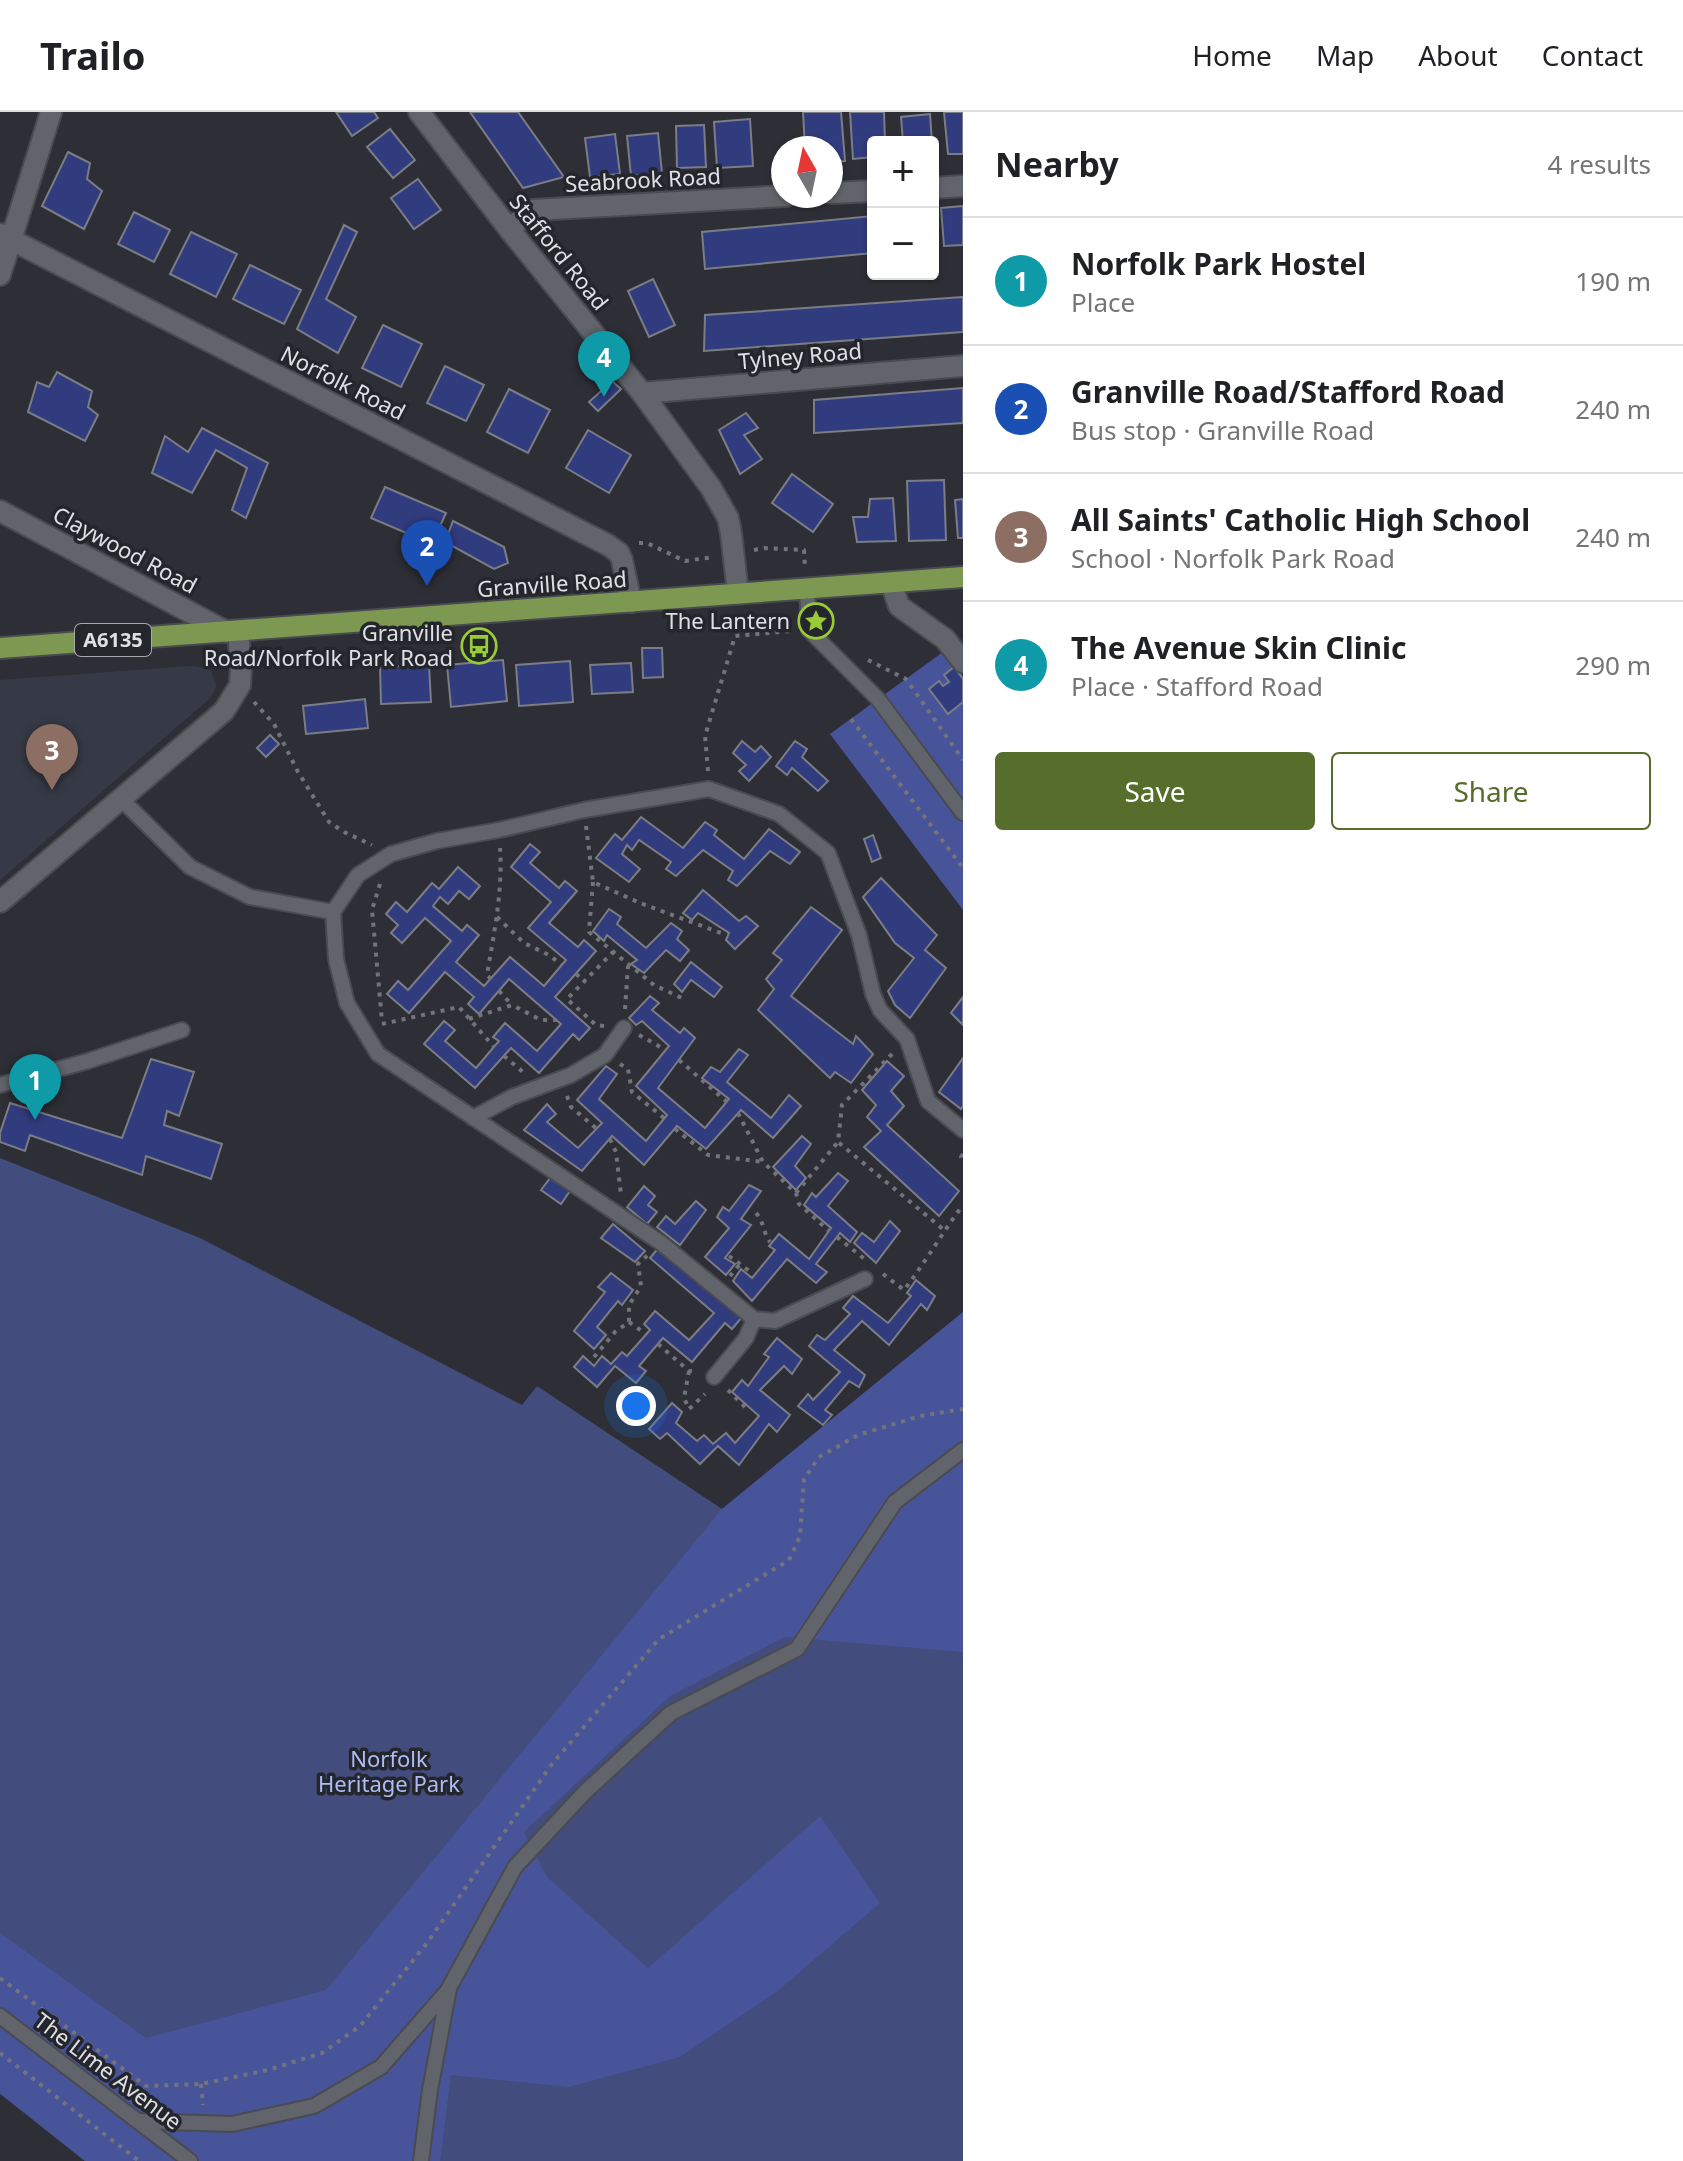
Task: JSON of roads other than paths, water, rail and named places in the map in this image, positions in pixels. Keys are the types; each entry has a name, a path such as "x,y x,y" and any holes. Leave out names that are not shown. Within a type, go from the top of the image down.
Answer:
{"main road":[{"name":"Granville Road","path":"0,648 963,577"}],"street":[{"path":"0,275 5,237 51,112"},
{"name":"Stafford Road","path":"419,112 642,393 711,488 728,518 738,593"},
{"path":"939,188 963,186"},
{"path":"843,192 867,191"},
{"name":"Seabrook Road","path":"509,229 533,210 771,197"},
{"name":"Norfolk Road","path":"5,237 608,545 619,553 622,560 631,602"},
{"name":"Tylney Road","path":"642,393 963,366"},
{"name":"Claywood Road","path":"0,511 232,632"},
{"path":"891,583 899,606 945,639 963,662"},
{"path":"0,902 224,711 240,685 241,668 232,632"}],"lane":[{"path":"807,589 809,630 878,699 963,813"},
{"path":"865,1279 775,1321 754,1319 661,1243 378,1054 347,1003 336,959 333,912 358,875 391,854 437,841 584,810 709,789 779,814 828,853 859,935 873,994 880,1010 907,1039 928,1101 963,1130"},
{"path":"121,799 190,867 250,897 333,912"},
{"path":"473,1118 512,1097 571,1075 605,1055 624,1028"},
{"path":"0,1085 88,1061 182,1030"},
{"path":"712,1384 746,1338 754,1319"},
{"path":"138,2121 232,2124 314,2106 381,2067 449,1988 515,1867 585,1792 671,1713 797,1649 895,1502 963,1450"},
{"path":"421,2161 430,2090 449,1988"},
{"name":"The Lime Avenue","path":"0,2016 190,2161"}],"place":[{"name":"The Avenue Skin Clinic","path":"604,397"},
{"name":"Granville Road/Stafford Road","path":"427,586"},
{"name":"The Lantern","path":"816,621"},
{"name":"Granville Road/Norfolk Park Road","path":"479,646"},
{"name":"All Saints' Catholic High School","path":"52,790"},
{"name":"Norfolk Park Hostel","path":"35,1120"}],"park label":[{"name":"Norfolk Heritage Park","path":"389,1772"}]}
